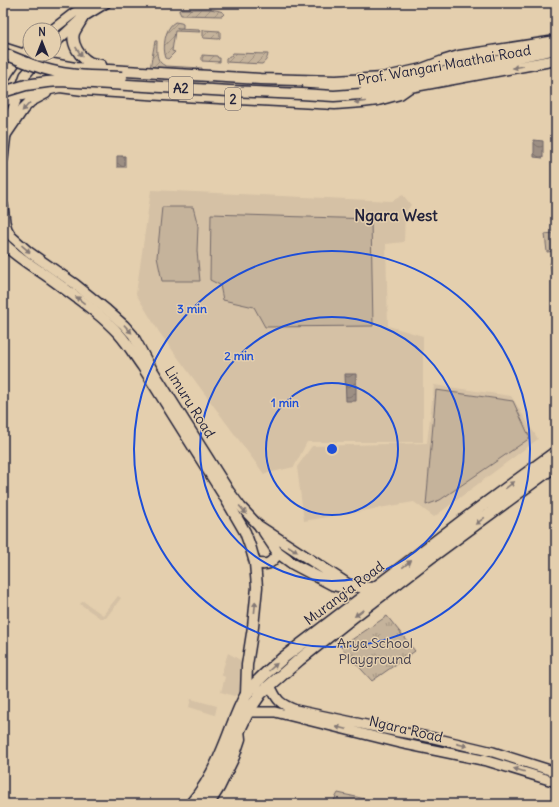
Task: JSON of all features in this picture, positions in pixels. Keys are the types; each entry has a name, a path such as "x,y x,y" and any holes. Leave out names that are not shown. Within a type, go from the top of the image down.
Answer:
{"highway":[{"name":"Murang'a Road","path":"196,802 213,772 239,708 246,695 266,673 283,658 556,452"},
{"name":"Murang'a Road","path":"196,802 219,780 248,712 261,694 270,685 353,617 556,465"}],"main road":[{"path":"62,22 90,3"},
{"path":"62,37 83,17 106,3"},
{"path":"83,17 74,33 73,40 80,54 85,60 125,74"},
{"path":"50,62 75,68 125,74 336,81 382,78 423,72 443,61 460,56 556,41"},
{"path":"3,48 22,50"},
{"name":"Prof. Wangari Maathai Road","path":"3,92 26,85 60,81 334,96 401,81 423,72 556,49"},
{"name":"A2","path":"3,53 54,72 75,74 125,74"},
{"path":"3,82 22,56"},
{"name":"Prof. Wangari Maathai Road","path":"125,74 298,87 362,90 410,87 556,60"},
{"path":"3,159 6,134 17,96 26,75 37,62"},
{"name":"2","path":"3,100 60,87 83,90 163,95 335,104 378,100 400,94 410,87"},
{"path":"6,134 23,109 53,88"},
{"name":"Limuru Road","path":"3,205 6,229 11,236 29,252 75,284 107,310 133,335 229,491 241,507 260,527 349,585 376,588"},
{"name":"Limuru Road","path":"3,243 97,314 119,334 143,367 223,494 245,532 252,549 257,587 247,666 246,695"},
{"path":"260,527 278,552 293,564 333,585 341,587 349,585"},
{"path":"255,563 266,564 271,562 278,552"},
{"name":"Ngara Road","path":"270,685 278,700 284,706 296,710 482,749 556,772"},
{"name":"Ngara Road","path":"248,712 275,712 393,741 487,761 556,782"}],"street":[{"name":"Murang'a Road","path":"210,804 220,788 235,757 241,739 240,729"},
{"name":"Murang'a Road","path":"185,804 196,802"}],"shaded area":[{"path":"151,190 392,201 403,195 411,205 405,213 404,242 386,244 388,326 423,336 423,442 307,442 294,467 264,474 159,332 136,294"},
{"path":"434,385 511,396 538,439 434,517 414,502 304,521 297,467 312,446 427,443"},
{"path":"118,596 121,598 106,618 100,618 80,604 83,601 103,615"},
{"path":"228,653 242,661 240,693 234,696 221,692 225,677 221,675"},
{"path":"191,699 217,706 215,715 189,707"}],"green space":[{"path":"179,10 218,10 224,14 222,16 181,15"},
{"path":"175,22 183,24 183,28 177,29 199,30 200,32 175,31 172,51 175,52 168,59 166,58 164,49 165,38 169,28"},
{"path":"203,30 220,31 220,38 203,38"},
{"path":"155,41 157,41 158,59 162,64 166,66 202,68 202,70 150,69"},
{"path":"233,53 268,54 266,60 262,64 226,62 226,58 231,56"},
{"path":"202,55 217,56 220,58 220,62 202,61"},
{"path":"162,207 193,207 198,226 197,251 200,281 162,281 157,257"},
{"path":"211,214 371,219 373,326 265,327 254,307 223,300 220,285 210,280"},
{"path":"553,233 556,251 547,252 545,234"},
{"path":"556,262 556,281 553,281 550,263"},
{"path":"436,390 513,401 530,438 440,500 426,505"},
{"name":"Arya School Playground","path":"387,616 415,651 372,681 341,647"},
{"path":"338,793 388,804 332,804"}],"water":[{"path":"534,140 543,141 543,158 534,157"},
{"path":"117,156 125,156 125,167 117,167"},
{"path":"345,374 356,374 356,401 346,401"}],"district":[{"name":"Ngara West","path":"396,215"}]}
